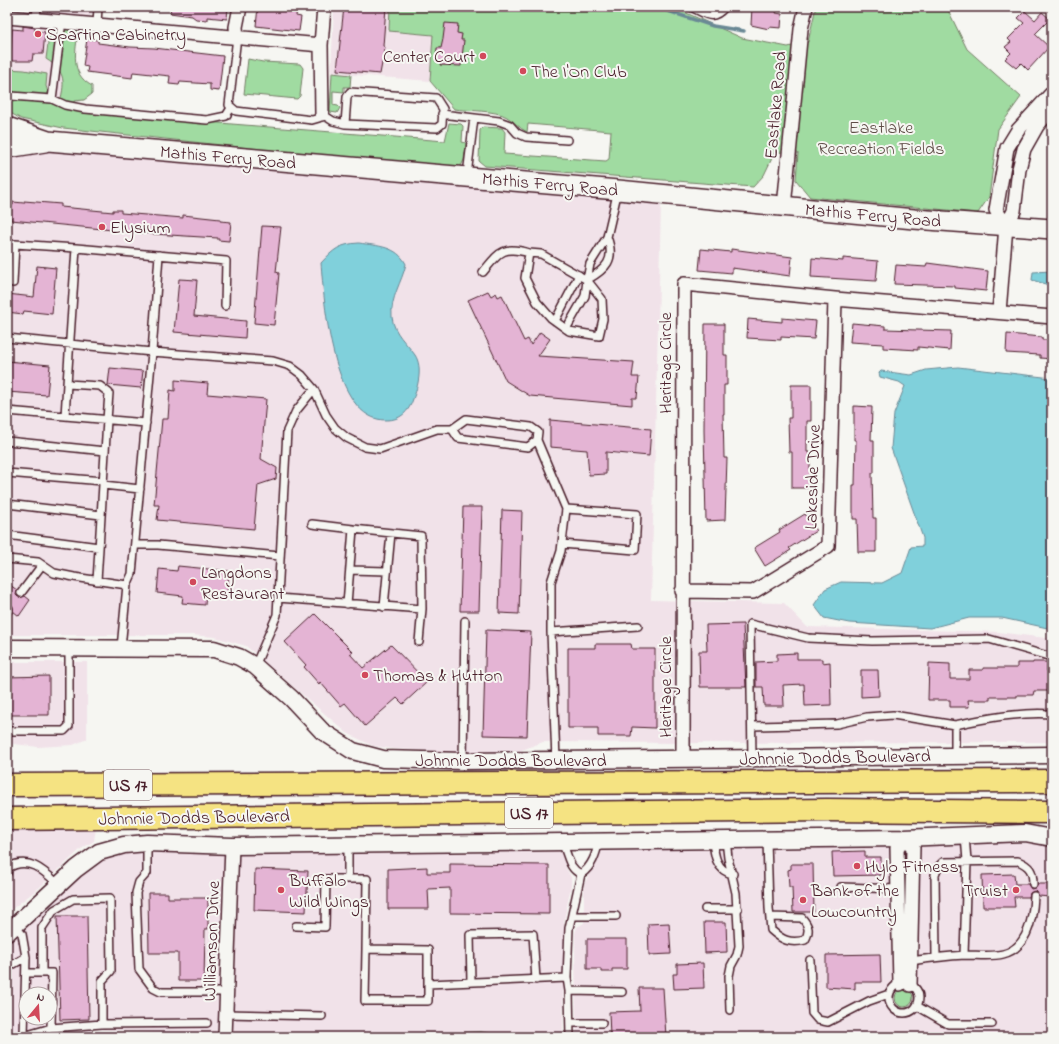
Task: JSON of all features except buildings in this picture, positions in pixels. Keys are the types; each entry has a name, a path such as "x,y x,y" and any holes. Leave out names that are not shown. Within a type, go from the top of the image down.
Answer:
{"highway":[{"name":"Johnnie Dodds Boulevard","path":"7,785 1052,781"},
{"name":"Johnnie Dodds Boulevard","path":"7,819 827,810 1052,812"}],"main road":[{"name":"Mathis Ferry Road","path":"7,127 48,141 618,190 784,207 1052,229"},
{"name":"Mathis Ferry Road","path":"7,148 48,141"}],"street":[{"path":"237,37 236,27 240,7"},
{"path":"322,114 321,45 324,7"},
{"name":"Eastlake Road","path":"784,207 800,29 806,7"},
{"path":"7,16 36,13 62,22 321,45"},
{"path":"1006,226 996,210 1007,148 1018,130 1052,93"},
{"path":"999,312 1006,226 1014,211 1019,170 1024,149 1037,126 1052,109"},
{"name":"Heritage Circle","path":"683,759 682,591 684,284 835,299 1052,317"},
{"name":"Lakeside Drive","path":"682,591 753,592 828,546 835,299"},
{"name":"Johnnie Dodds Boulevard","path":"7,648 214,649 238,657 255,666 291,698 322,731 353,751 384,759 464,761 1052,755"},
{"name":"Johnnie Dodds Boulevard","path":"11,929 76,869 99,852 124,845 147,842 232,846 904,838 1025,833 1052,838"},
{"path":"904,838 913,847 911,961 905,984 898,889 897,848 904,838"},
{"name":"Williamson Drive","path":"225,1037 228,992 232,846"},
{"path":"898,889 913,889"}],"lane":[{"path":"97,24 98,7"},
{"path":"691,7 711,16 718,15 725,7"},
{"path":"52,99 62,22"},
{"path":"237,37 229,105 236,111 312,120 319,118 322,114 333,121 345,124 437,128 442,124 443,109 436,98 350,92 347,97 345,124"},
{"path":"11,96 52,99 65,105 85,109 207,120 226,116 231,108"},
{"path":"442,114 510,125 517,133 526,137 567,140"},
{"path":"467,177 474,118"},
{"path":"566,329 584,296 590,264 607,237 618,190"},
{"path":"587,280 603,271 611,255 611,246 607,237"},
{"path":"13,283 15,244 226,261 225,306"},
{"path":"65,416 76,248"},
{"path":"483,272 500,252 515,249 529,253 541,254 587,280 602,298 603,319 599,336 569,331 555,321 537,302 525,278 529,253"},
{"path":"121,649 127,584 132,574 135,545 159,255"},
{"path":"555,321 579,275"},
{"path":"7,338 152,352 273,361 290,366 302,375 314,390 335,428 347,438 366,447 380,449 437,429 452,430 466,419 531,427 538,432 537,440 566,509 562,544 551,582 551,632 556,760"},
{"path":"67,384 100,386 108,393 108,420 97,581"},
{"path":"255,666 277,615 287,431 296,411 314,390"},
{"path":"7,415 7,411 146,423"},
{"path":"452,430 458,438 528,447 537,440"},
{"path":"7,441 105,451"},
{"path":"7,473 103,483 140,489"},
{"path":"7,504 101,515"},
{"path":"562,544 635,550 637,514 566,509"},
{"path":"312,524 421,536 422,609 419,642"},
{"path":"347,604 353,529"},
{"path":"384,607 391,533"},
{"path":"7,535 99,547"},
{"path":"135,545 158,545 280,556"},
{"path":"7,559 38,562 54,573 97,581 127,584"},
{"path":"21,593 42,565"},
{"path":"350,570 387,571"},
{"path":"278,598 422,609"},
{"path":"464,761 465,621"},
{"path":"752,758 753,726 750,624 808,638 872,641 989,639 1052,656"},
{"path":"551,632 638,626"},
{"path":"7,731 64,731 67,729 69,648"},
{"path":"753,726 837,724 867,717 893,715 955,726 989,718 1027,714 1052,714"},
{"path":"955,726 955,756"},
{"path":"964,955 967,861 965,836"},
{"path":"767,839 769,908 771,930 783,940 795,943 805,940 809,932 808,925 802,918 770,917"},
{"path":"720,840 718,865 727,873 732,874"},
{"path":"720,840 728,858 738,909 740,946 730,971 730,1010"},
{"path":"570,1037 569,991 567,978 569,928 581,874 590,866 599,841"},
{"path":"147,842 147,873 138,882 136,893 139,969 153,988 161,992 228,992"},
{"path":"561,842 566,850 571,867 575,872 581,874"},
{"path":"348,844 348,879"},
{"path":"936,957 935,874 938,867 943,862 1018,861 1027,864 1033,872 1033,884"},
{"path":"7,869 14,864 24,863 38,866 60,885"},
{"path":"296,926 324,927 326,879 367,879 365,1001 428,1001 428,950 366,949"},
{"path":"842,887 898,889"},
{"path":"911,961 936,957 1003,954 1016,948 1028,933 1033,913 1034,896"},
{"path":"42,973 42,928 54,910 73,899 110,898 111,971 102,981 102,1024"},
{"path":"705,909 738,909"},
{"path":"572,916 616,916"},
{"path":"11,929 22,934 26,957 24,1036"},
{"path":"471,982 470,935 533,934 536,980"},
{"path":"7,968 26,957"},
{"path":"810,960 812,1013 818,1020 828,1022 869,1001 889,994"},
{"path":"26,973 52,973 51,1028"},
{"path":"428,984 567,978"},
{"path":"905,984 919,994 917,1006 912,1011 906,1013 898,1012 892,1008 889,1002 889,994 893,988 905,984"},
{"path":"569,991 622,992"},
{"path":"917,1006 948,1024 992,1024"},
{"path":"226,1014 322,1016"},
{"path":"7,1036 24,1036 51,1028 102,1024 208,1023"},
{"path":"570,1023 602,1023"}],"shaded area":[{"path":"42,7 94,7 90,16 45,13 42,10"},
{"path":"334,7 390,7 389,31 434,35 430,81 331,73"},
{"path":"10,24 50,28 46,59 58,66 63,75 63,93 59,106 52,104 46,86 46,74 7,69 7,25"},
{"path":"27,147 306,170 661,205 651,600 784,603 807,627 998,632 1046,638 1052,636 1052,742 543,742 509,755 395,749 373,746 347,733 246,646 215,637 192,635 7,635 7,156"},
{"path":"7,662 87,662 87,739 73,745 38,747 7,743"},
{"path":"7,828 96,828 94,841 81,849 40,887 7,913"},
{"path":"991,841 1044,844 1052,849 1052,1037 576,1037 575,933 577,927 584,923 584,884 593,867 600,845 892,844 896,944 918,945 916,842"},
{"path":"113,850 562,850 566,868 571,877 571,886 564,921 563,1037 511,1037 481,1032 334,1037 216,1037 96,1029 75,1037 7,1037 7,939 68,884"}],"green space":[{"name":"Eastlake Recreation Fields","path":"390,7 673,7 742,38 788,47 808,42 816,7 949,7 949,12 967,49 1021,97 998,129 989,197 978,213 810,197 796,180 798,153 775,152 764,175 753,187 485,166 479,161 480,130 483,127 502,128 505,132 504,154 606,161 609,159 611,131 528,124 527,132 507,117 496,113 454,109 430,81 433,35 389,31"},
{"path":"50,28 78,30 75,54 77,68 85,81 92,86 92,94 84,100 74,101 75,107 81,112 445,141 449,123 461,124 463,126 462,142 466,143 464,160 461,166 453,166 333,157 63,128 21,119 7,111 7,69 47,74 46,86 52,104 59,106 63,79 58,69 46,59"},
{"path":"248,59 263,62 300,64 303,68 300,96 297,99 244,94"},
{"path":"332,73 351,75 350,87 344,87 344,92 333,91 333,105 340,108 337,113 330,112"},
{"path":"904,989 910,992 913,998 910,1004 904,1007 898,1004 895,998 898,992"},
{"path":"481,1032 511,1037 334,1037"}],"water":[{"path":"359,243 380,246 392,250 402,258 406,264 394,297 392,317 395,328 401,338 415,355 419,365 419,377 415,394 409,408 400,417 392,420 368,415 354,402 343,381 334,356 325,303 321,263 338,248"},
{"path":"1052,271 1052,286 1032,280 1033,272"},
{"path":"958,367 1052,378 1052,629 1002,618 969,618 930,628 849,623 824,618 814,605 825,589 841,582 882,583 902,573 911,547 923,546 923,538 891,448 894,414 905,386 899,382 880,377 879,373 881,371 911,375 926,370"}],"waterway":[{"path":"656,7 713,26 744,31"}],"place":[{"name":"Spartina Cabinetry","path":"38,34"},
{"name":"Center Court","path":"483,56"},
{"name":"The I'On Club","path":"523,71"},
{"name":"Elysium","path":"102,227"},
{"name":"Langdons Restaurant","path":"193,582"},
{"name":"Thomas & Hutton","path":"365,675"},
{"name":"Hylo Fitness","path":"857,866"},
{"name":"Buffalo Wild Wings","path":"281,890"},
{"name":"Truist","path":"1016,890"},
{"name":"Bank of the Lowcountry","path":"803,900"}]}
